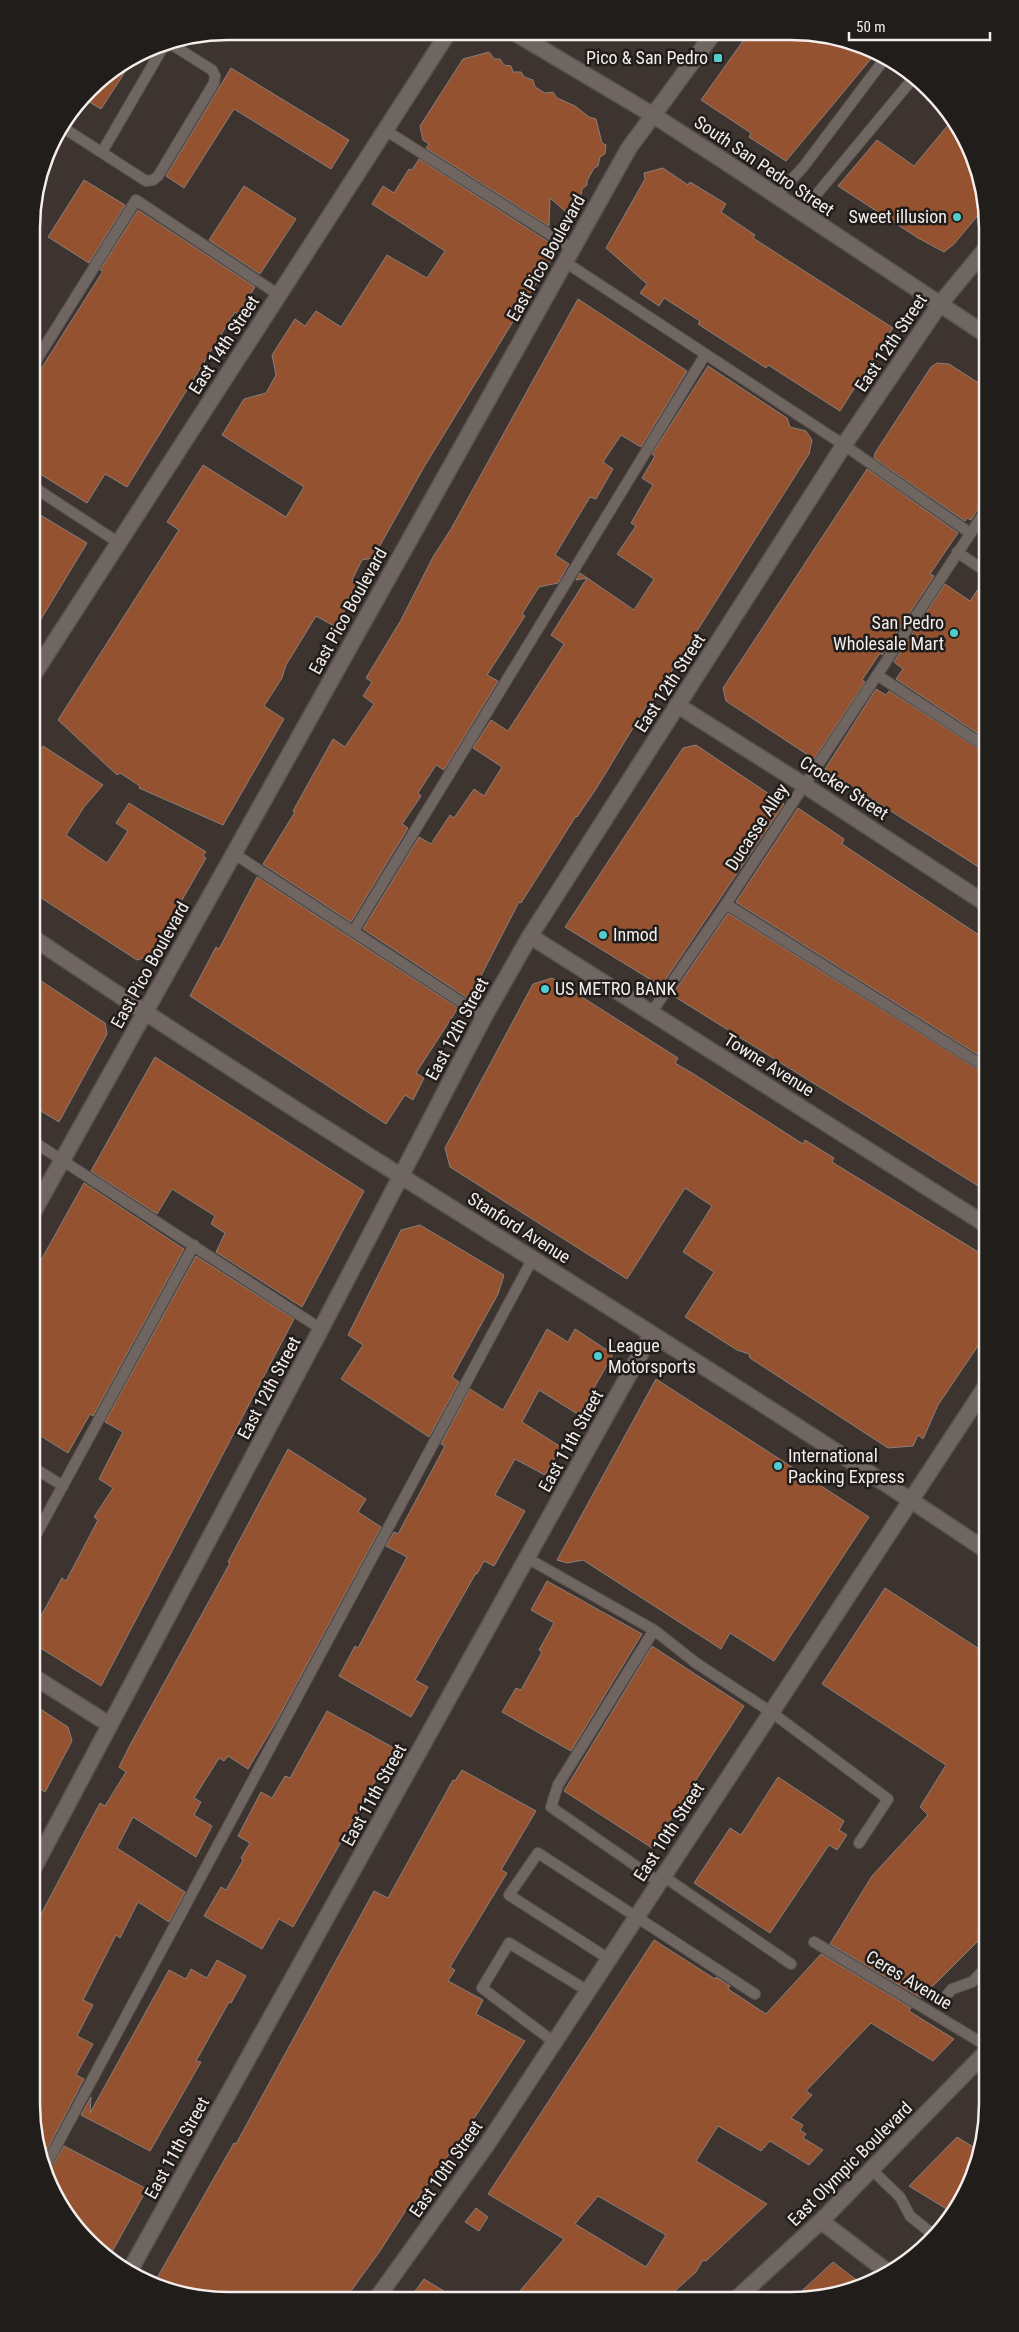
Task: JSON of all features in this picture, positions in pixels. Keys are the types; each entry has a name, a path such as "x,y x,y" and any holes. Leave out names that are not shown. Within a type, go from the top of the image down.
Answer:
{"street":[{"name":"East 14th Street","path":"40,664 444,40"},
{"name":"South San Pedro Street","path":"527,40 653,115 979,330"},
{"name":"East Pico Boulevard","path":"40,1202 233,853 629,148 709,40"},
{"name":"East 12th Street","path":"40,1856 484,1017 530,936 844,445 940,304 979,257"},
{"name":"Crocker Street","path":"677,705 979,899"},
{"name":"Towne Avenue","path":"530,936 979,1220"},
{"name":"Stanford Avenue","path":"40,942 144,1013 533,1258 912,1500 979,1545"},
{"name":"East 11th Street","path":"132,2266 651,1335"},
{"name":"East 10th Street","path":"380,2292 486,2146 979,1397"},
{"path":"40,1681 110,1725"},
{"name":"East Olympic Boulevard","path":"744,2292 821,2221 979,2060"},
{"path":"821,2221 883,2268"}],"lane":[{"path":"67,131 146,181 153,180 158,176 214,83 215,76 212,70 176,47"},
{"path":"102,152 160,53"},
{"path":"777,196 804,166 881,63"},
{"path":"801,213 910,82"},
{"path":"386,130 569,256 705,355 844,445 970,533"},
{"path":"40,355 136,200 279,295"},
{"path":"353,932 705,355"},
{"path":"40,491 118,542"},
{"name":"Ducasse Alley","path":"651,1013 726,904 979,520"},
{"path":"958,552 979,567"},
{"path":"877,674 979,742"},
{"path":"233,853 484,1017"},
{"path":"726,904 979,1063"},
{"path":"40,1145 321,1328"},
{"path":"40,1525 194,1245"},
{"path":"49,2161 533,1258"},
{"path":"40,1472 63,1486"},
{"path":"527,1558 654,1630 696,1663 771,1712 888,1799 858,1843"},
{"path":"654,1630 558,1785 551,1806 791,1964"},
{"path":"609,1959 509,1895 538,1853 755,1994"},
{"name":"Ceres Avenue","path":"814,1942 979,2041"},
{"path":"554,2042 482,1988 509,1943 588,1991"},
{"path":"942,2002 952,1989 972,1982 979,1975"},
{"path":"872,2170 900,2198 910,2216 929,2232"}],"building":[{"path":"744,40 803,40 840,46 872,58 786,161 749,137 751,133 701,100"},
{"path":"489,52 494,59 500,59 504,65 511,66 513,72 521,72 524,77 533,80 535,87 545,93 553,92 557,98 575,106 589,117 596,119 602,143 606,145 605,154 600,157 598,166 594,168 587,181 587,185 582,189 581,196 575,201 575,207 566,212 550,198 549,226 426,148 429,144 423,140 420,126 463,59"},
{"path":"231,68 349,140 331,169 234,109 184,188 166,176"},
{"path":"126,70 101,109 89,102 113,79"},
{"path":"948,125 960,145 969,167 979,214 954,244 944,252 918,238 838,186 877,140 914,166"},
{"path":"419,159 558,248 424,467 373,558 362,560 352,580 356,585 336,627 316,616 286,665 282,678 264,706 284,719 223,825 139,788 140,786 120,773 117,775 58,720 179,530 167,522 203,465 286,517 304,487 222,435 244,399 266,393 276,375 272,355 295,319 305,326 316,311 341,327 387,255 427,278 445,251 372,204 383,186 394,193 409,169 412,170"},
{"path":"663,168 688,185 690,182 726,204 721,212 755,235 753,238 893,328 840,411 768,365 766,368 698,324 700,321 664,298 659,306 640,293 647,284 606,248 645,179 644,173"},
{"path":"84,180 125,205 89,263 48,237"},
{"path":"244,186 296,219 260,274 209,240"},
{"path":"138,210 255,287 238,314 235,312 127,487 105,474 87,503 40,474 40,370 103,271 100,270"},
{"path":"578,299 687,371 641,447 621,435 603,462 613,469 596,499 590,497 555,555 569,564 558,583 539,587 522,614 525,616 487,675 498,681 444,770 436,765 418,793 421,796 402,824 408,828 351,922 263,864 295,812 293,811 333,739 345,747 374,704 363,696 372,682 366,678 401,620 433,557 451,529"},
{"path":"937,363 949,364 979,383 979,507 971,520 967,518 965,521 874,458 875,453 931,367"},
{"path":"708,366 787,418 790,427 806,431 812,440 809,454 652,702 650,700 596,789 576,816 521,903 519,902 469,999 363,929 419,837 431,844 450,815 454,818 474,789 484,796 502,767 473,748 491,720 508,731 564,644 551,635 587,578 576,580 580,573 634,610 654,579 617,554 636,526 631,523 653,485 642,478 655,456 652,454"},
{"path":"867,469 958,533 930,574 934,576 882,655 880,653 862,680 865,682 814,759 726,701 723,688"},
{"path":"40,515 87,543 40,621"},
{"name":"San Pedro Wholesale Mart","path":"945,584 970,601 979,588 979,734 896,679 903,669 894,662"},
{"path":"876,689 886,695 889,691 979,749 979,867 825,769"},
{"path":"696,745 784,804 661,986 565,927 683,748"},
{"path":"43,746 103,785 84,807 66,835 107,863 128,831 116,823 129,803 206,852 203,856 206,858 150,956 137,960 40,897 40,750"},
{"path":"798,808 844,839 842,844 979,935 979,1055 736,902"},
{"path":"257,877 458,1008 416,1073 424,1078 413,1100 405,1095 386,1124 190,996 216,947 219,949"},
{"path":"728,913 979,1070 979,1186 672,995"},
{"path":"552,978 678,1058 675,1063 803,1144 805,1140 834,1158 832,1162 979,1252 979,1344 938,1405 923,1439 918,1435 913,1446 888,1448 750,1358 749,1354 737,1350 685,1317 714,1272 683,1252 712,1206 685,1188 627,1279 450,1167 445,1148 533,984"},
{"path":"40,980 105,1023 107,1034 59,1122 40,1110"},
{"path":"155,1057 364,1191 302,1307 216,1252 225,1233 211,1224 215,1216 172,1189 157,1214 91,1171"},
{"path":"84,1183 184,1249 93,1416 90,1414 68,1453 40,1436 40,1262"},
{"path":"420,1225 504,1275 498,1294 452,1377 459,1382 429,1437 341,1379 363,1345 348,1335 401,1230"},
{"path":"196,1256 294,1319 101,1686 40,1648 40,1618 62,1578 66,1581 98,1520 94,1517 113,1488 99,1479 123,1432 105,1422"},
{"path":"547,1329 568,1342 575,1329 613,1354 579,1415 539,1390 522,1422 561,1447 545,1475 515,1459 495,1495 525,1511 494,1566 484,1561 476,1573 415,1680 428,1687 411,1717 339,1676 355,1646 358,1648 407,1557 386,1546 394,1532 398,1534 445,1446 441,1444 470,1389 503,1410"},
{"path":"656,1379 869,1517 774,1661 730,1633 721,1649 583,1560 567,1563 557,1560"},
{"path":"288,1449 366,1499 358,1512 381,1527 276,1722 248,1769 228,1756 224,1761 219,1758 194,1798 201,1802 194,1815 212,1826 196,1857 133,1817 117,1848 185,1892 169,1922 138,1902 120,1938 116,1935 83,2000 93,2005 77,2036 93,2044 76,2075 84,2079 46,2152 40,2116 40,1916 100,1803 105,1806 126,1772 119,1767 230,1563 228,1562"},
{"path":"547,1581 642,1634 571,1751 502,1712 516,1688 521,1690 542,1652 539,1650 554,1623 531,1610"},
{"path":"885,1588 979,1649 979,1940 921,1998 830,1944 872,1876 928,1815 920,1807 946,1765 822,1684"},
{"path":"652,1646 744,1706 652,1848 564,1791"},
{"path":"40,1709 68,1727 72,1741 45,1792 40,1788"},
{"path":"327,1711 394,1748 293,1927 279,1919 262,1949 204,1916 221,1887 226,1890 243,1860 241,1858 250,1843 238,1836 261,1792 272,1798 285,1776 290,1778"},
{"path":"462,1770 536,1811 501,1870 507,1873 450,1967 455,1970 448,1981 483,2000 476,2014 525,2041 465,2132 413,2205 410,2204 380,2251 350,2292 216,2292 179,2286 157,2278 234,2143 236,2144 374,1891 388,1898 453,1780 455,1781"},
{"path":"778,1777 844,1821 839,1830 847,1835 837,1850 829,1845 770,1933 694,1883 730,1828 741,1835"},
{"path":"654,1940 715,1979 716,1977 730,1986 728,1989 766,2014 821,1954 911,2008 909,2011 954,2039 933,2061 871,2023 806,2091 812,2095 791,2118 803,2125 800,2130 806,2134 803,2138 823,2150 809,2165 770,2141 761,2151 718,2126 696,2161 767,2204 706,2261 703,2260 696,2272 674,2292 519,2292 564,2239 488,2194","holes":["598,2196 666,2235 646,2267 575,2224"]},
{"path":"217,1960 246,1976 196,2061 201,2062 150,2151 81,2115 91,2097 90,2113 169,1970 186,1979 191,1969 207,1978"},
{"path":"957,2137 974,2147 965,2176 947,2209 909,2186"},
{"path":"64,2146 147,2189 112,2252 79,2219 65,2198 51,2168"},
{"path":"476,2208 488,2217 479,2231 465,2222"},
{"path":"833,2262 857,2280 840,2286 801,2292"},
{"path":"424,2279 445,2292 414,2292"}],"place":[{"name":"Pico & San Pedro","path":"718,58"},
{"name":"Sweet illusion","path":"957,217"},
{"name":"San Pedro Wholesale Mart","path":"954,633"},
{"name":"Inmod","path":"603,935"},
{"name":"US METRO BANK","path":"545,989"},
{"name":"League Motorsports","path":"598,1356"},
{"name":"International Packing Express","path":"778,1466"}]}
